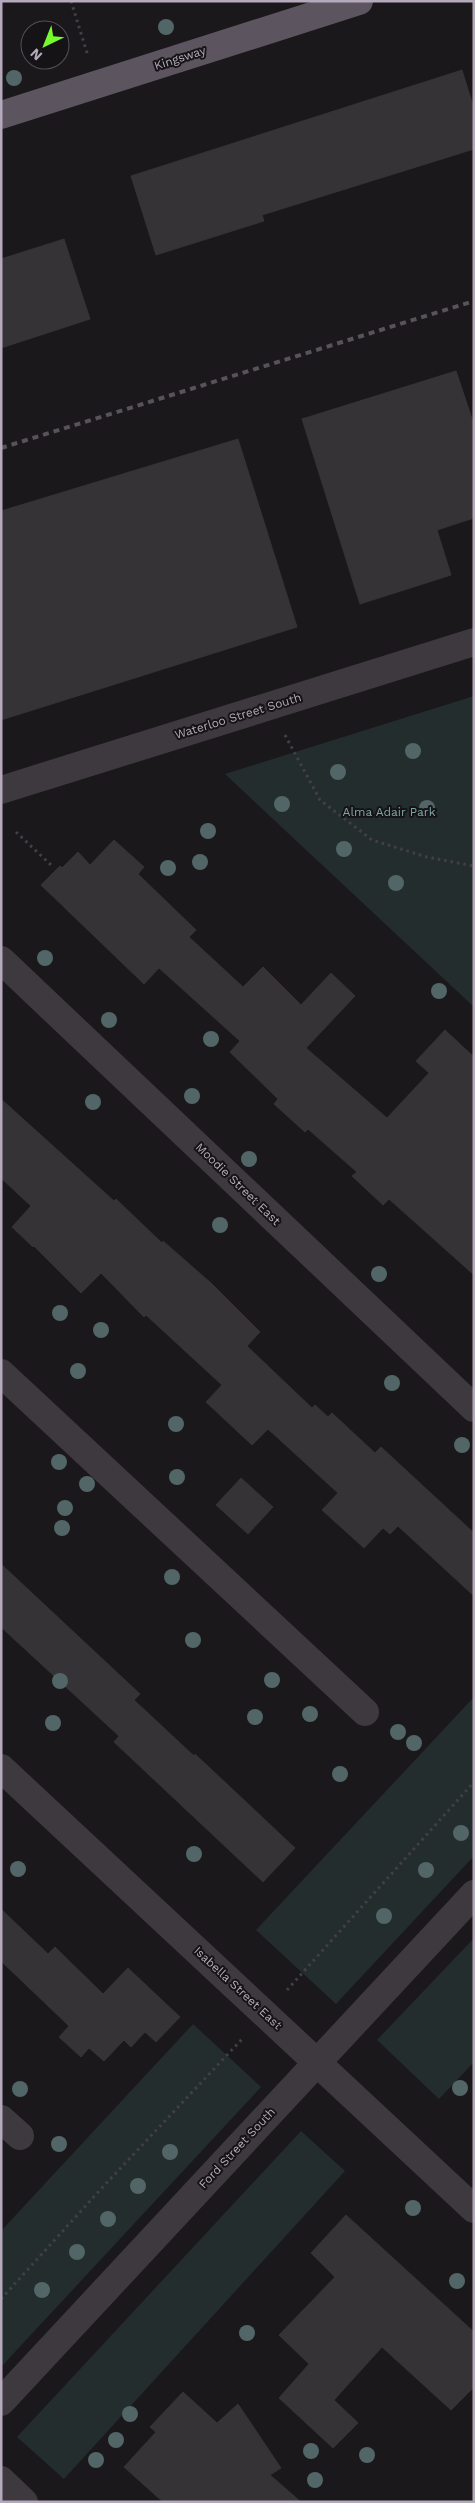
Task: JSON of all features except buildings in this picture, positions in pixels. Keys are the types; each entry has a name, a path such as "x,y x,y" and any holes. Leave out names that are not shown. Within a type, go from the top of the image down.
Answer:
{"main road":[{"name":"Kingsway","path":"1,115 359,1"}],"street":[{"name":"Waterloo Street South","path":"1,790 474,642"},
{"name":"Moodie Street East","path":"1,960 474,1408"},
{"path":"1,1373 365,1712"},
{"name":"Isabella Street East","path":"1,1768 474,2209"},
{"name":"Ford Street South","path":"1,2402 474,1894"},
{"path":"1,2480 24,2502"}],"path":[{"path":"71,1 97,85"},
{"path":"269,706 320,800 372,840 427,857 474,866"},
{"path":"16,832 51,865"},
{"path":"1,2299 100,2190 266,2014 474,1782"}],"green space":[{"name":"Alma Adair Park","path":"474,696 474,1007 225,774"},
{"path":"474,1697 474,1856 336,2004 256,1930"},
{"path":"474,1938 474,2062 439,2099 377,2040"},
{"path":"193,2024 261,2087 1,2367 1,2231"},
{"path":"301,2131 345,2171 64,2479 17,2437"}],"railway":[{"path":"1,448 474,301"}]}
